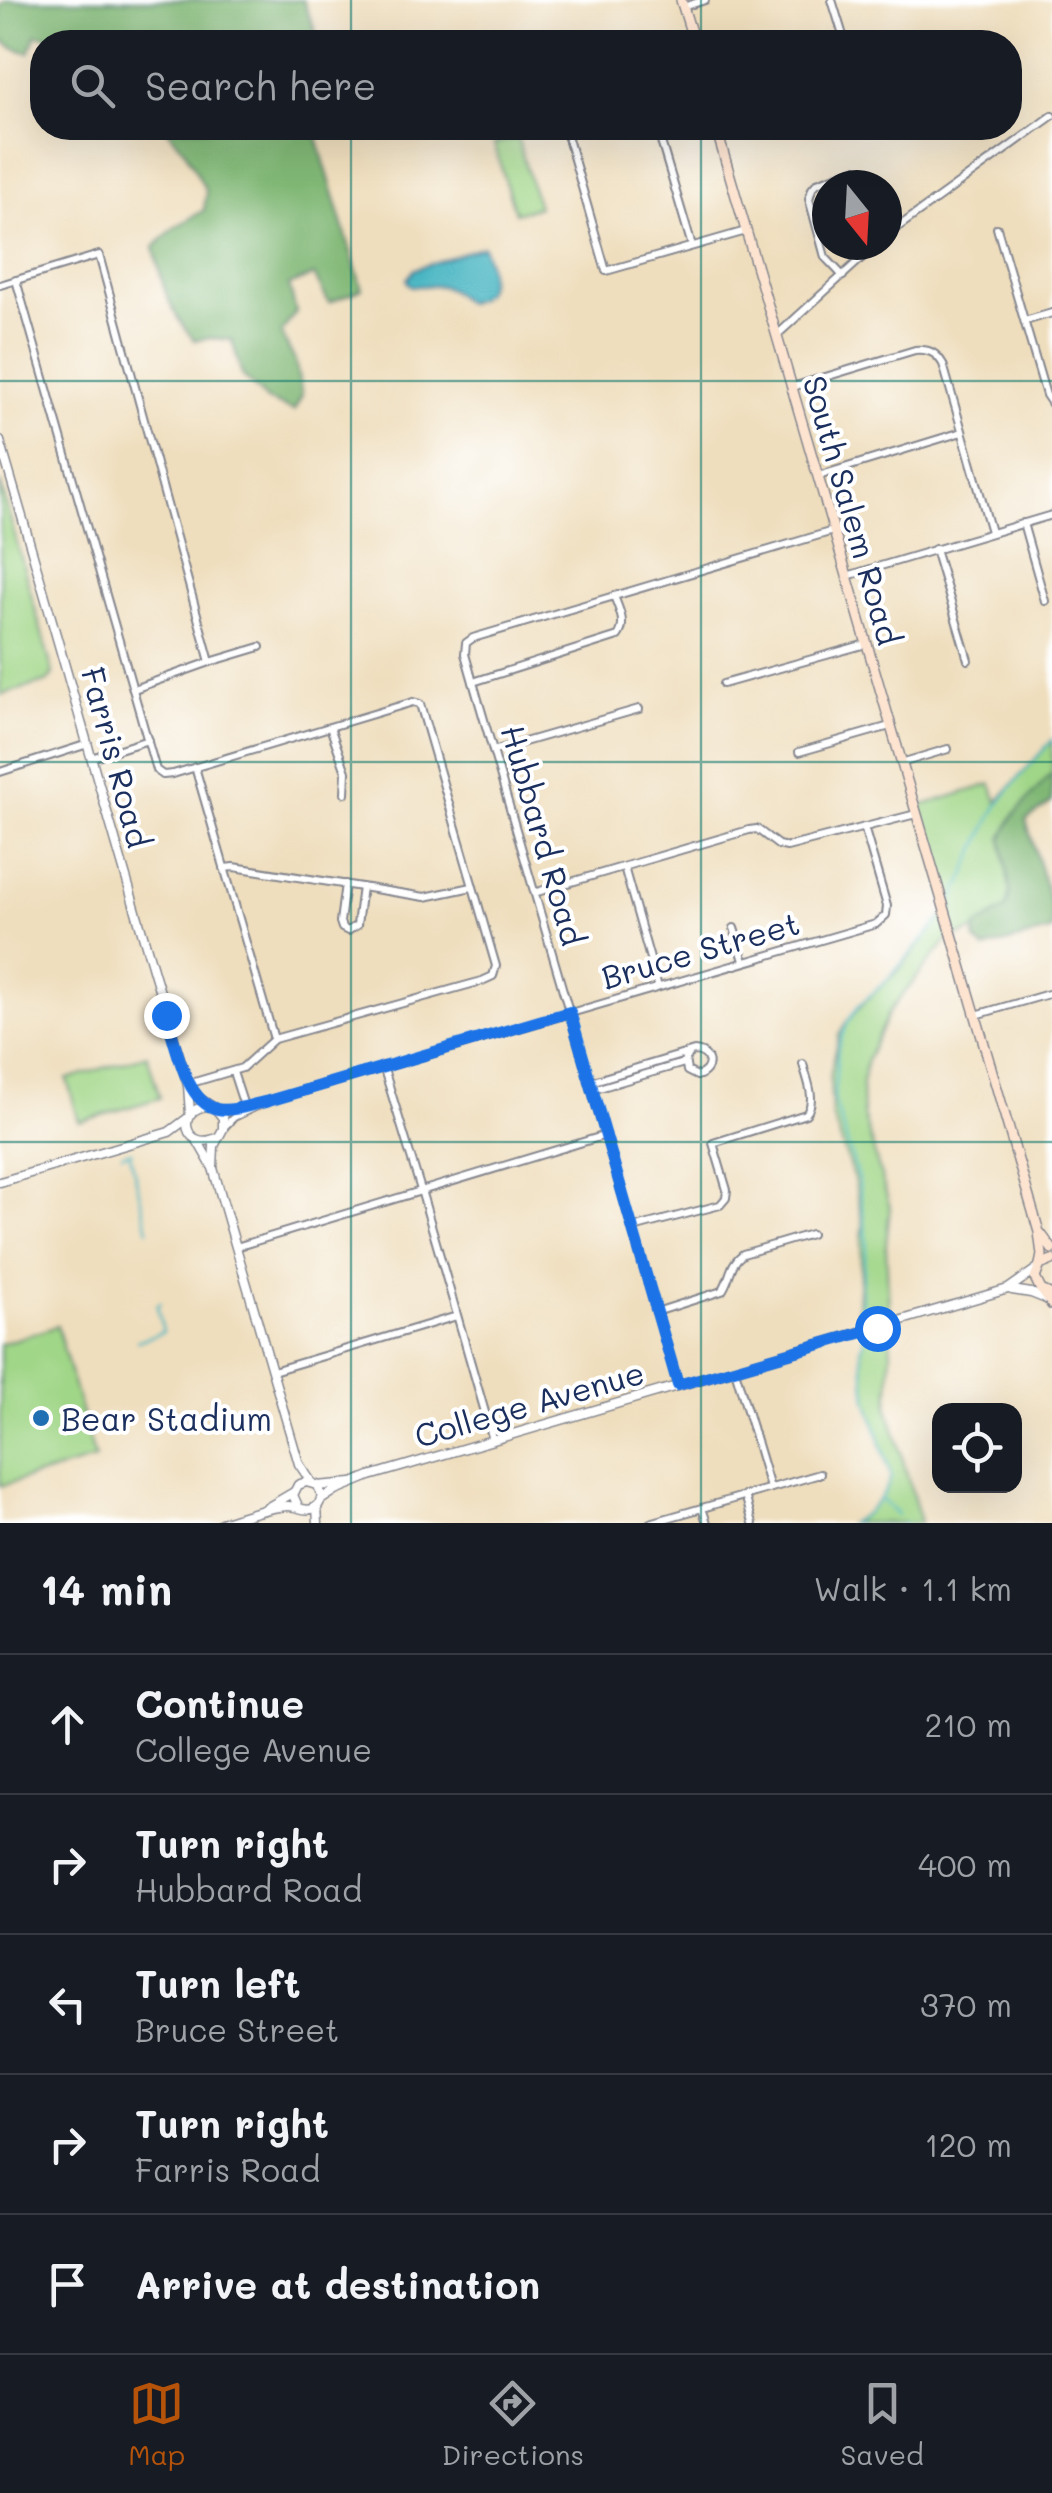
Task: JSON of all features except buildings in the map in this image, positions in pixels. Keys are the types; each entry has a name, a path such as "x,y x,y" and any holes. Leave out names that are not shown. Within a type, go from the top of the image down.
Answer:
{"main road":[{"path":"682,4 690,30"},
{"name":"South Salem Road","path":"719,140 1040,1235"},
{"path":"1040,1235 1052,1249"},
{"path":"1040,1235 1042,1255 1035,1281 1047,1296"},
{"path":"1036,1268 1052,1260"}],"street":[{"path":"682,4 705,0"},
{"path":"832,0 841,30"},
{"path":"1022,138 1052,116"},
{"path":"568,140 606,271 746,231"},
{"path":"661,140 692,246"},
{"path":"902,224 1019,140"},
{"path":"843,276 826,256 809,199 818,183 855,168"},
{"path":"997,228 1046,395 1052,404"},
{"path":"0,285 99,254 210,662"},
{"path":"776,335 860,260"},
{"path":"16,280 156,770 163,775 196,767 414,702 420,704 496,966 493,976 482,982 274,1039 242,1068 188,1084"},
{"path":"1025,321 1052,313"},
{"path":"792,388 915,350 934,353 943,364 992,532"},
{"path":"818,476 962,432"},
{"name":"Farris Road","path":"0,441 188,1084 189,1116"},
{"path":"846,577 1052,515"},
{"path":"1022,523 1045,601"},
{"path":"473,682 618,636 623,624 614,596 833,531"},
{"path":"935,548 968,660"},
{"name":"Hubbard Road","path":"614,596 473,638 466,644 466,654 678,1385"},
{"path":"723,684 866,644"},
{"path":"134,689 260,647"},
{"path":"494,751 639,709"},
{"path":"799,752 890,726"},
{"path":"330,728 346,772 345,792"},
{"path":"91,758 148,740"},
{"path":"0,772 88,744"},
{"path":"901,763 948,749"},
{"path":"196,767 274,1039"},
{"path":"536,892 749,830 757,829 787,848 916,814"},
{"name":"Bruce Street","path":"213,1108 231,1110 265,1102 882,921 887,906 864,827"},
{"path":"624,867 658,988"},
{"path":"224,868 426,897 472,887"},
{"path":"345,884 340,922 348,931 356,925 362,887"},
{"path":"734,928 744,961"},
{"path":"976,1016 1052,993"},
{"path":"591,1086 698,1051 710,1062 708,1070 694,1076 684,1063"},
{"path":"591,1086 684,1063 690,1053"},
{"path":"633,1228 720,1204 727,1190 712,1143 806,1114 812,1099 803,1064"},
{"path":"383,1066 492,1440"},
{"path":"233,1072 244,1106"},
{"name":"Farris Road","path":"188,1084 213,1108"},
{"name":"Bruce Street","path":"220,1133 234,1117 265,1102"},
{"path":"0,1182 169,1132 198,1107 213,1108 223,1118 213,1168"},
{"path":"189,1116 188,1130 213,1168 300,1464 321,1492 315,1523"},
{"path":"169,1132 208,1142 220,1133"},
{"path":"236,1247 606,1135"},
{"path":"656,1312 722,1291 735,1259 743,1254 811,1234"},
{"name":"College Avenue","path":"1010,1290 1036,1268"},
{"name":"College Avenue","path":"315,1484 352,1482 1010,1290 1024,1288 1047,1296"},
{"path":"272,1372 457,1316"},
{"path":"735,1370 770,1488"},
{"path":"300,1464 294,1500 315,1523"},
{"path":"650,1523 672,1520 820,1474"},
{"path":"266,1509 306,1482 315,1484"},
{"name":"College Avenue","path":"319,1503 352,1482"},
{"path":"745,1496 753,1523"},
{"path":"221,1523 266,1509 309,1510 319,1503"},
{"path":"702,1508 706,1523"}],"green space":[{"path":"8,0 303,0 315,30 30,30 29,53 0,39 0,5"},
{"path":"176,140 318,140 362,289 329,303 314,275 289,285 296,312 281,333 295,361 302,395 294,411 267,400 242,375 232,340 194,340 163,286 154,247 174,228 204,210 206,191"},
{"path":"518,140 538,207 515,213 494,144"},
{"path":"0,482 53,673 46,682 0,695"},
{"path":"1052,740 1052,780 1012,828 1028,913 948,939 889,1012 867,1060 862,1083 863,1114 890,1207 886,1245 891,1352 888,1408 921,1523 850,1523 875,1504 891,1476 867,1399 861,1349 863,1323 858,1309 863,1225 854,1179 832,1115 830,1076 839,1035 951,907 920,806 991,784 997,802"},
{"path":"1052,773 1052,802 1026,820 1052,908 1052,930 984,949 974,939 977,926 1006,908 1010,891 1002,839 1013,816"},
{"path":"147,1055 160,1098 79,1122 67,1079"},
{"name":"Bear Stadium","path":"57,1326 95,1459 0,1486 0,1344"}],"water":[{"path":"483,246 489,281 475,300 465,303 441,286 408,283 415,269"}],"waterway":[{"path":"949,907 997,807 1052,740"},
{"path":"863,1326 861,1287 867,1243 858,1179 834,1099 838,1046 859,1005 942,918"},
{"path":"122,1154 132,1151"},
{"path":"130,1154 148,1230"},
{"path":"137,1341 163,1332 157,1306 160,1302"},
{"path":"850,1523 875,1505 891,1476 867,1399 863,1334"},
{"path":"881,1499 897,1515"}],"place":[{"name":"Bear Stadium","path":"41,1418"}],"route":[{"path":"166,1015 188,1085 204,1103 231,1110 570,1012 678,1385 877,1328"}]}
